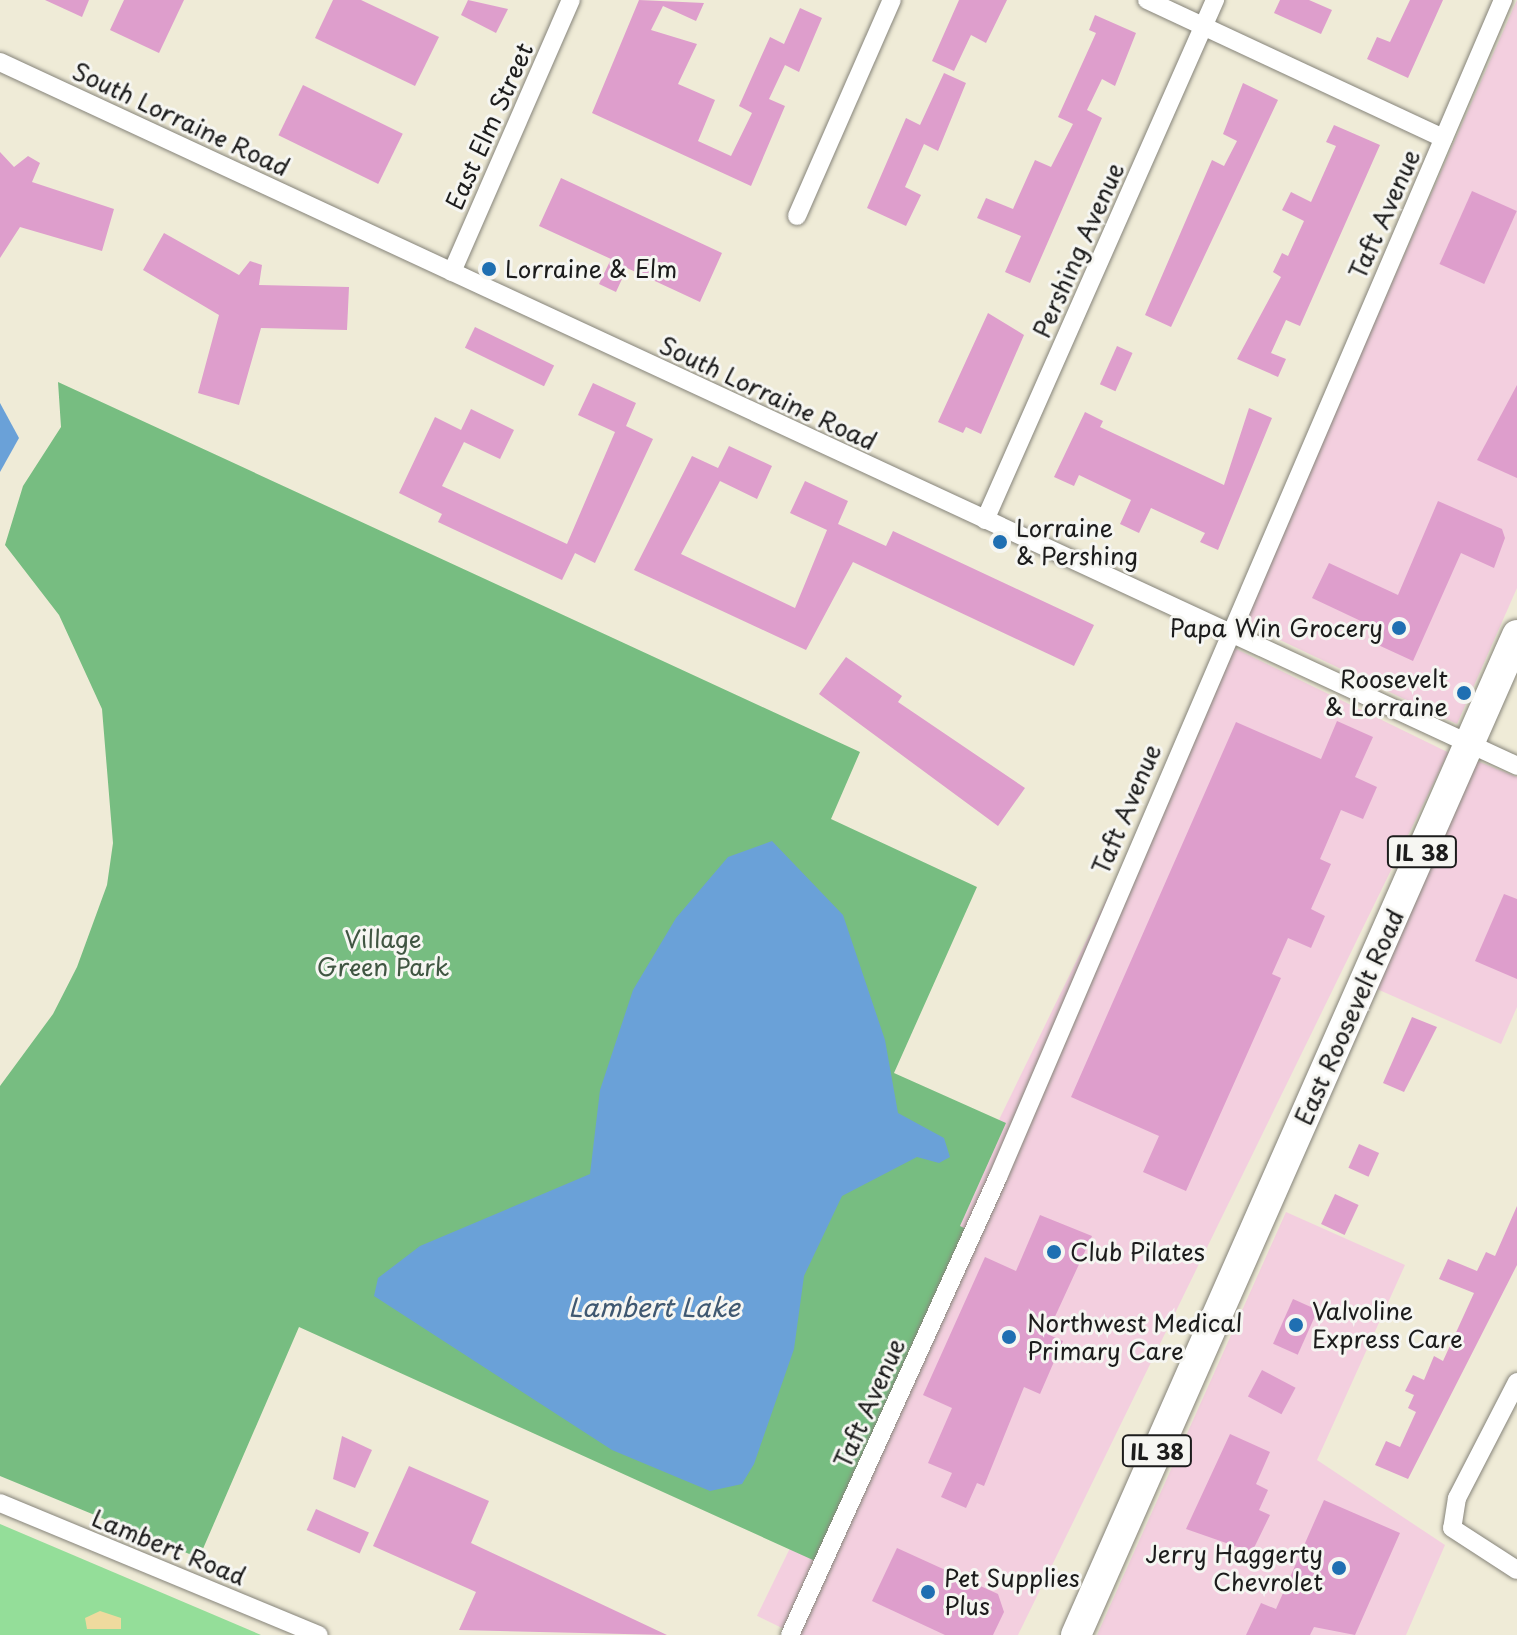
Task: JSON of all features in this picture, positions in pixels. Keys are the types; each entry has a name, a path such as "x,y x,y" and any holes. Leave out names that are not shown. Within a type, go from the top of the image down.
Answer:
{"main road":[{"name":"East Roosevelt Road","path":"1076,1635 1517,635"}],"street":[{"name":"East Elm Street","path":"452,272 571,0"},
{"path":"797,216 892,0"},
{"path":"1147,0 1443,138"},
{"name":"Pershing Avenue","path":"985,520 1215,0"},
{"name":"Taft Avenue","path":"790,1635 998,1177 1228,634 1503,0"},
{"name":"South Lorraine Road","path":"0,62 1517,766"},
{"path":"1517,1382 1457,1498 1452,1528 1481,1553 1517,1570"},
{"name":"Lambert Road","path":"0,1503 319,1635"}],"shaded area":[{"path":"1517,0 1517,588 1457,724 1242,622"},
{"path":"1230,646 1448,753 1018,1635 796,1635 757,1616"},
{"path":"1477,761 1517,777 1517,1007 1501,1044 1377,989"},
{"path":"1286,1212 1405,1265 1317,1460 1445,1545 1406,1635 1097,1635"}],"green space":[{"name":"Village Green Park","path":"58,382 860,752 831,819 977,887 894,1073 1006,1123 960,1226 970,1231 824,1565 299,1327 199,1558 0,1476 0,1086 53,1014 77,967 107,885 113,843 102,709 59,615 5,545 23,486 61,427"},
{"path":"0,1524 261,1635 0,1635"}],"sand":[{"path":"100,1611 121,1618 121,1629 87,1629 85,1618"}],"water":[{"path":"0,403 19,438 0,472"},
{"name":"Lambert Lake","path":"772,841 843,915 885,1040 898,1113 944,1138 950,1157 939,1163 917,1157 842,1196 804,1276 794,1349 754,1464 742,1484 710,1491 612,1450 374,1296 378,1278 420,1246 590,1174 600,1090 633,990 676,918 728,857"}],"building":[{"path":"45,0 89,0 82,17"},
{"path":"124,0 184,0 159,53 110,30"},
{"path":"333,0 361,0 439,37 415,86 315,38"},
{"path":"468,0 508,9 496,33 461,15"},
{"path":"639,0 704,3 696,21 663,6 651,30 697,44 678,84 715,100 698,141 731,156 752,113 739,106 770,37 784,44 800,8 822,18 799,72 785,65 769,99 785,106 751,186 592,113"},
{"path":"959,0 1007,0 986,43 971,35 954,71 932,61"},
{"path":"1280,0 1309,0 1332,10 1321,34 1274,13"},
{"path":"1410,0 1443,0 1408,78 1367,59 1377,37 1390,42"},
{"path":"1095,15 1136,33 1115,86 1102,79 1087,110 1102,118 1030,283 1005,272 1021,236 977,218 986,198 1013,209 1035,160 1051,167 1073,124 1058,117 1096,33 1089,30"},
{"path":"944,73 966,83 938,151 924,144 905,187 921,195 906,226 867,208 906,118 920,125"},
{"path":"1243,83 1278,100 1171,327 1145,315 1212,160 1224,166 1237,141 1223,134"},
{"path":"303,85 403,134 378,184 278,135"},
{"path":"1334,125 1380,145 1300,326 1286,320 1271,353 1286,359 1278,377 1237,359 1281,277 1273,272 1282,253 1288,256 1304,221 1282,210 1291,192 1311,202 1336,146 1326,142"},
{"path":"0,152 14,167 28,156 40,163 32,182 114,209 102,251 20,227 0,258"},
{"path":"561,178 722,253 700,302 627,268 616,292 599,284 611,259 539,226"},
{"path":"1472,191 1517,211 1484,284 1439,264"},
{"path":"164,233 239,275 250,261 262,265 259,285 349,287 347,330 261,328 239,405 198,393 219,315 143,270"},
{"path":"988,313 1024,335 981,434 966,427 963,433 938,422"},
{"path":"475,327 554,366 544,386 465,348"},
{"path":"1117,346 1133,353 1115,391 1100,384"},
{"path":"593,383 636,403 626,426 653,439 595,563 575,553 562,580 438,522 442,514 399,493 435,417 461,430 471,409 514,430 500,459 464,442 442,486 567,544 615,432 578,415"},
{"path":"1517,385 1517,478 1477,460"},
{"path":"1249,408 1272,418 1218,550 1200,542 1205,533 1151,508 1139,533 1120,524 1131,500 1079,475 1074,486 1054,477 1085,412 1103,421 1100,427 1224,485"},
{"path":"729,446 772,466 757,499 720,481 681,554 795,608 827,530 790,513 805,481 848,501 838,524 886,546 893,531 1094,625 1074,666 853,562 806,650 634,570 692,456 718,468"},
{"path":"1438,501 1502,529 1505,538 1494,568 1461,553 1413,661 1376,644 1382,631 1312,598 1329,563 1398,595"},
{"path":"846,657 902,696 898,702 1025,788 998,826 819,694"},
{"path":"1337,721 1373,737 1355,777 1377,787 1363,819 1341,810 1320,859 1331,864 1311,909 1325,916 1311,948 1288,938 1272,974 1281,978 1186,1191 1143,1172 1159,1136 1071,1097 1236,722 1321,759"},
{"path":"1504,894 1517,899 1517,979 1475,961"},
{"path":"1412,1017 1437,1027 1404,1092 1383,1083"},
{"path":"1359,1144 1379,1153 1369,1177 1348,1168"},
{"path":"1335,1194 1359,1205 1345,1235 1321,1224"},
{"path":"1517,1206 1517,1265 1408,1479 1375,1465 1386,1441 1400,1447 1416,1412 1408,1408 1414,1395 1405,1391 1413,1375 1424,1380 1434,1356 1443,1361 1474,1293 1439,1279 1448,1259 1477,1271 1486,1252 1495,1256"},
{"path":"1040,1215 1092,1236 1047,1334 1063,1341 1040,1394 1024,1387 984,1486 977,1483 966,1508 941,1497 952,1473 928,1463 952,1408 923,1395 985,1257 1016,1271"},
{"name":"Valvoline Express Care","path":"1293,1299 1318,1310 1298,1355 1273,1344"},
{"path":"1262,1370 1296,1388 1281,1414 1248,1396"},
{"path":"1230,1434 1270,1452 1256,1484 1268,1490 1259,1510 1270,1515 1252,1552 1186,1529"},
{"path":"342,1436 372,1450 355,1488 333,1479"},
{"path":"409,1466 489,1501 471,1543 667,1635 459,1630 476,1592 373,1546"},
{"name":"Jerry Haggerty Chevrolet","path":"1324,1500 1400,1533 1355,1635 1314,1627 1310,1635 1246,1635 1261,1603 1276,1609"},
{"path":"316,1509 369,1533 360,1554 307,1530"},
{"name":"Pet Supplies Plus","path":"897,1548 998,1594 1004,1612 993,1635 945,1635 872,1601"}],"place":[{"name":"Lorraine & Elm","path":"489,269"},
{"name":"Lorraine & Pershing","path":"1000,542"},
{"name":"Papa Win Grocery","path":"1399,628"},
{"name":"Roosevelt & Lorraine","path":"1464,693"},
{"name":"Club Pilates","path":"1054,1252"},
{"name":"Valvoline Express Care","path":"1296,1325"},
{"name":"Northwest Medical Primary Care","path":"1009,1337"},
{"name":"Jerry Haggerty Chevrolet","path":"1339,1568"},
{"name":"Pet Supplies Plus","path":"928,1592"}]}
